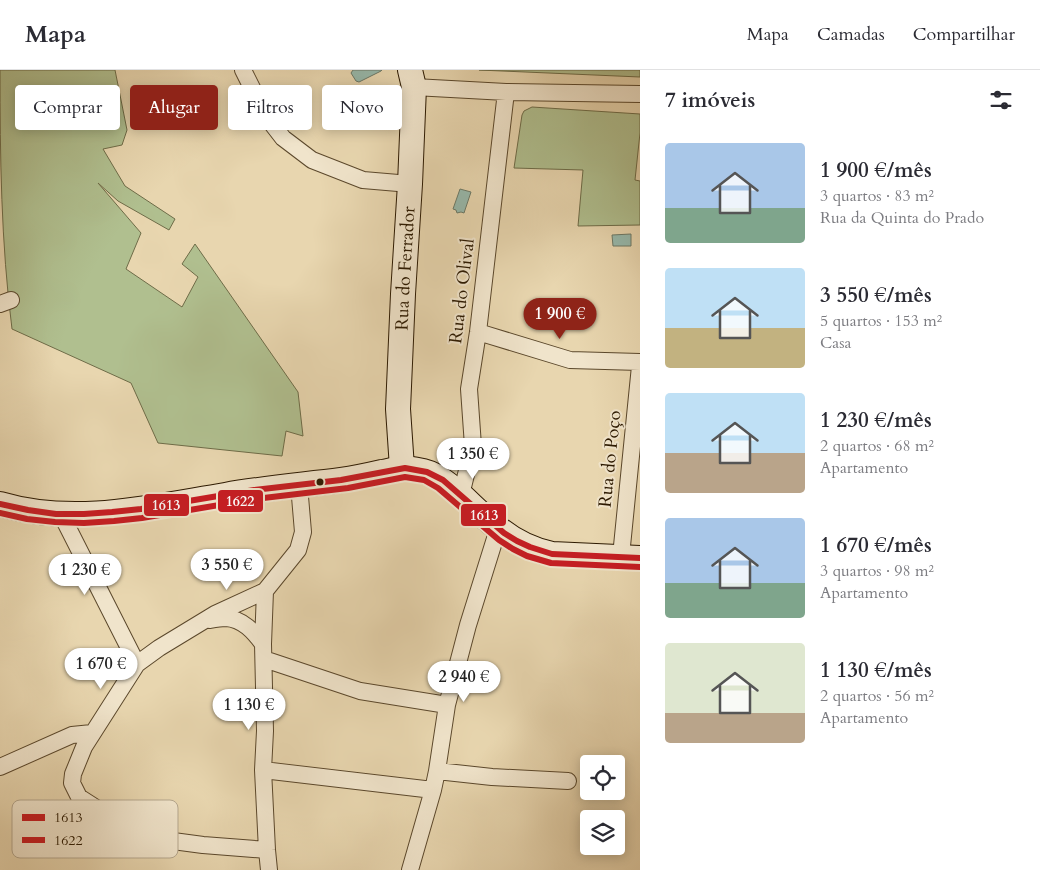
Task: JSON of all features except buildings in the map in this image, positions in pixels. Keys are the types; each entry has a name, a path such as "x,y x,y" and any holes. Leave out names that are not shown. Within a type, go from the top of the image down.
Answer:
{"main road":[{"name":"Rua do Ferrador","path":"402,468 398,408 410,184 412,78"},
{"path":"0,504 33,512 61,514 110,513 266,488 299,486 354,478 402,468 433,474 461,495 498,529 526,546 552,554 630,557"}],"street":[{"path":"243,70 266,116 283,138 312,160 364,180 410,184"},
{"path":"412,78 506,92 640,94"},
{"name":"Rua do Olival","path":"461,495 473,446 469,389 478,332 506,92"},
{"path":"478,332 570,360 640,362"},
{"name":"Rua do Poço","path":"630,557 640,366"},
{"path":"81,800 78,798 72,784 73,774 84,747 137,664 159,648 215,614 265,591 298,550 303,532 299,486"},
{"path":"61,514 137,664"},
{"path":"410,870 433,790 447,705 468,626 498,529"},
{"path":"265,591 263,770 267,850 270,870"},
{"path":"205,620 227,618 239,621 253,631 263,652 360,691 447,705"},
{"path":"0,767 72,735 92,733"},
{"path":"263,770 433,790"},
{"path":"437,771 568,781"},
{"path":"178,842 267,850"}],"green space":[{"path":"0,70 115,70 118,85 15,85 15,130 120,130 120,95 127,130 122,145 103,149 125,186 175,219 169,230 118,201 98,183 141,233 126,269 182,307 198,277 182,264 195,244 298,392 303,436 286,431 282,456 158,443 131,383 12,329 3,232"},
{"path":"479,70 640,70 640,77"},
{"path":"532,107 640,114 635,180 640,181 640,225 578,226 583,170 514,168 522,115 524,111"}],"shaded area":[{"path":"353,70 382,70 359,82 356,81 351,73"},
{"path":"460,189 471,192 464,213 457,213 453,209"},
{"path":"631,234 631,246 613,246 612,235"}],"transit line":[{"name":"1613","path":"0,504 56,514 112,512 254,490 341,480 405,468 427,472 443,480 504,533 530,547 552,554 640,558"},
{"name":"1622","path":"0,513 27,519 55,522 114,521 255,499 348,488 405,477 424,480 438,488 499,540 527,556 551,563 640,567"}]}
